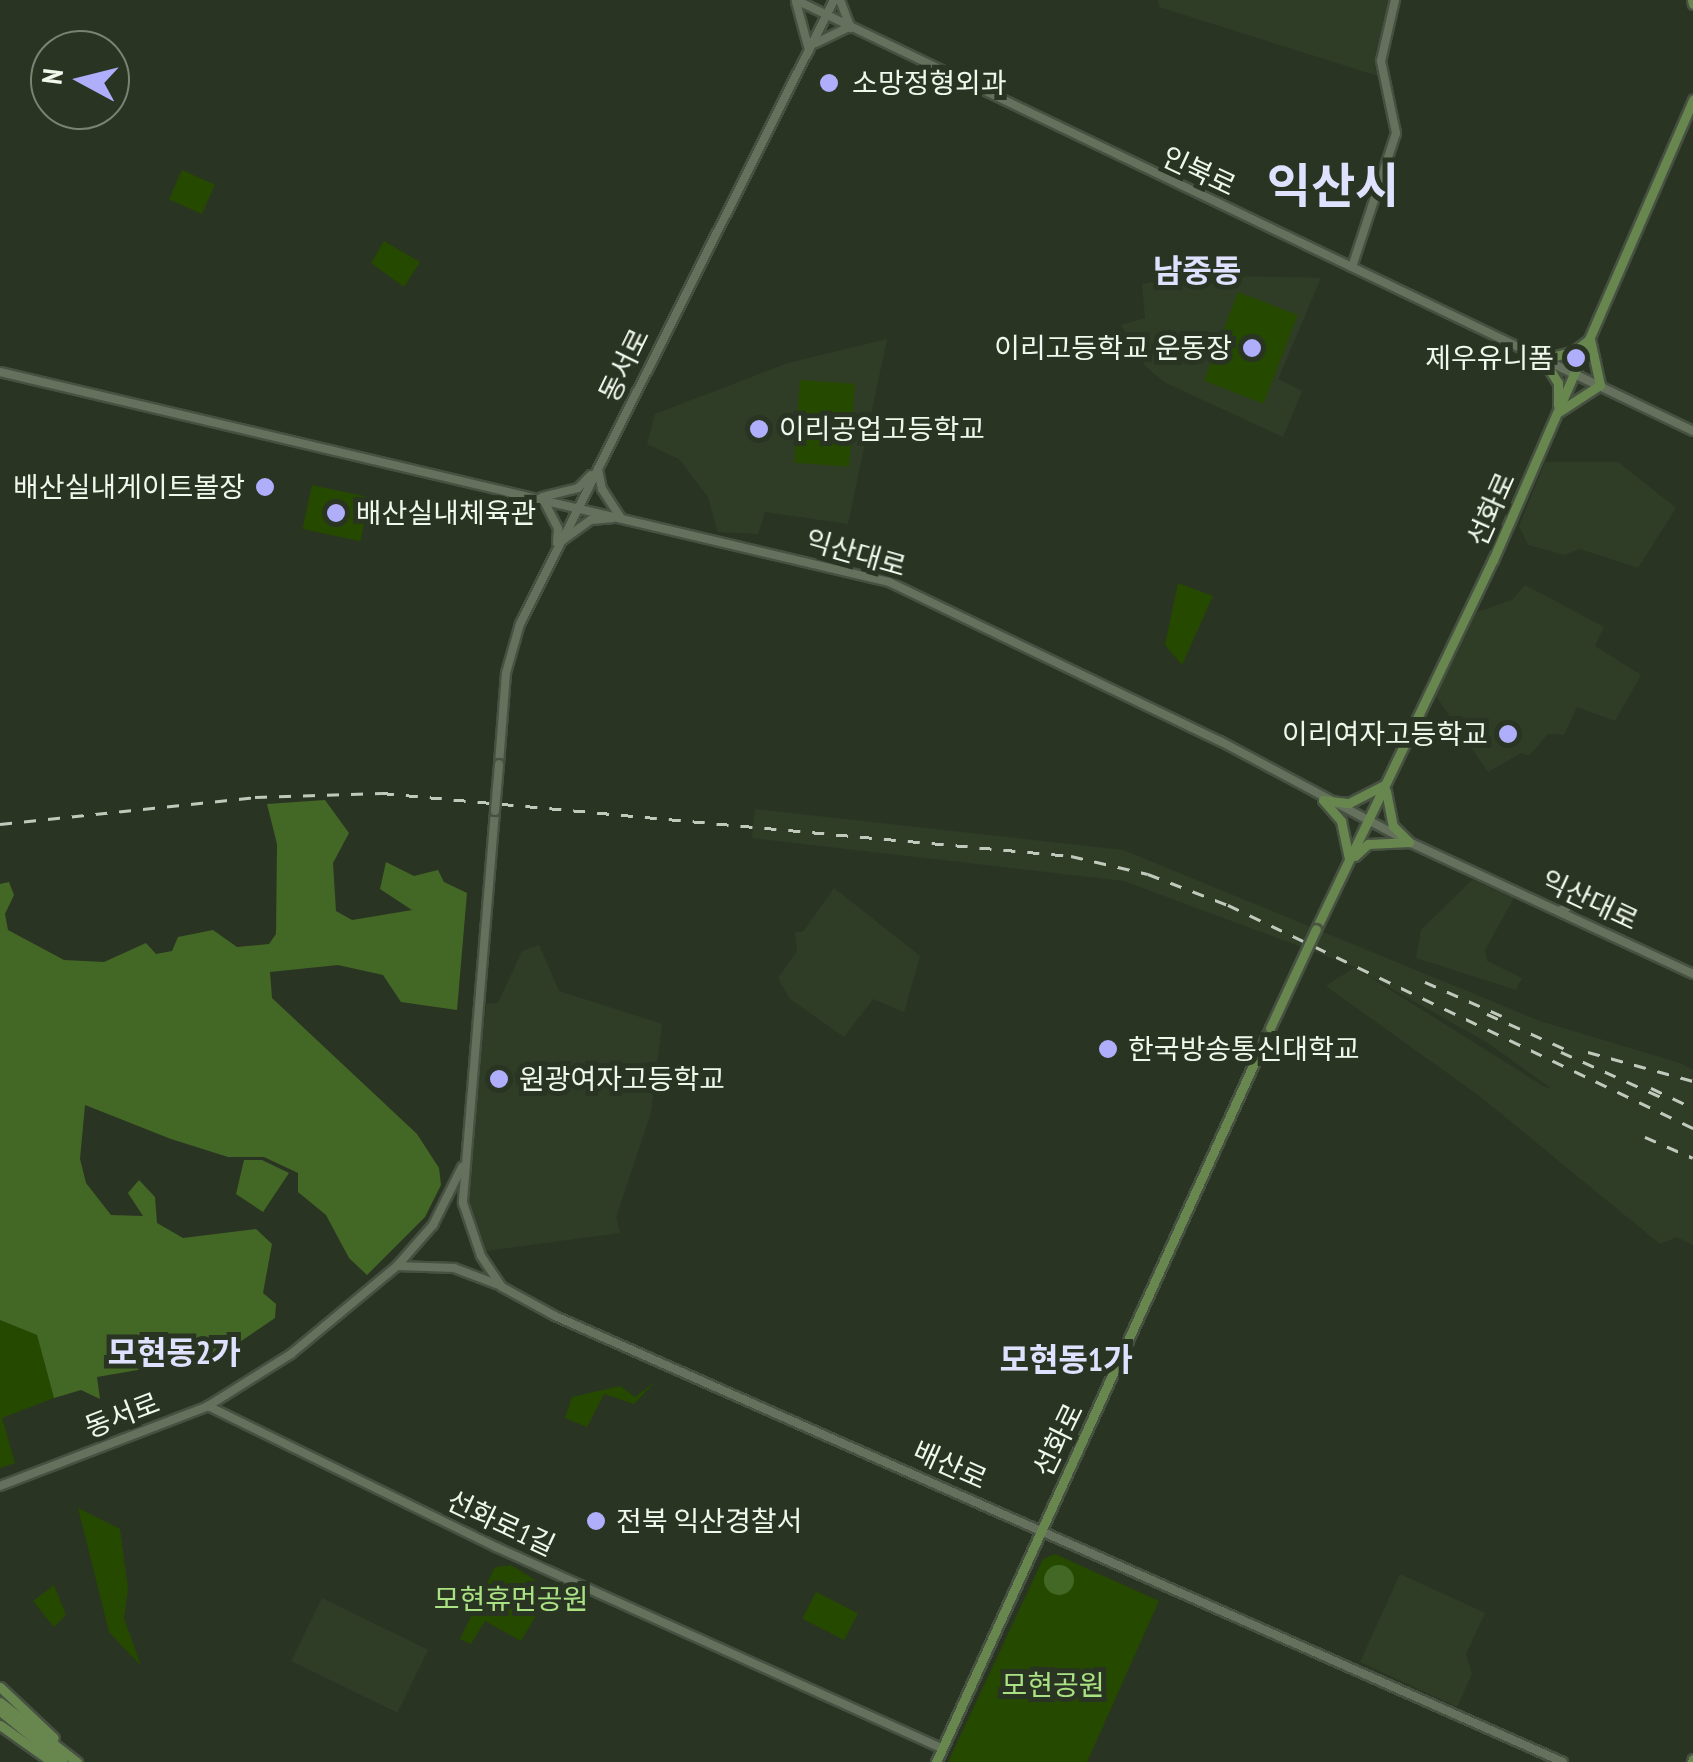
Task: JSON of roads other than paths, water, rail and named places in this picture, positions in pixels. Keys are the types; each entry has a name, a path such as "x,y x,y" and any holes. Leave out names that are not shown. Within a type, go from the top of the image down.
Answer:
{"main road":[{"name":"선화로","path":"936,1762 1270,1028 1558,413 1692,105"},
{"path":"1590,338 1600,385 1558,413 1558,383 1544,359 1574,352 1590,338"},
{"path":"1323,800 1349,803 1386,783"},
{"path":"1386,783 1385,806 1409,842"},
{"path":"1323,800 1340,821 1349,861 1368,844 1409,842"},
{"path":"0,1687 70,1760"},
{"path":"0,1702 70,1760"},
{"path":"0,1711 70,1760"},
{"path":"0,1725 52,1762"}],"street":[{"name":"인북로","path":"795,0 1693,431"},
{"path":"795,0 808,50"},
{"name":"동서로","path":"0,1486 208,1406 291,1354 397,1266 432,1225 465,1158 510,654 556,547 837,0"},
{"path":"808,50 825,33 851,28 837,0"},
{"path":"1352,267 1396,133 1381,61 1395,0"},
{"name":"익산대로","path":"0,372 889,582 1220,742 1323,800 1409,842 1693,974"},
{"path":"556,547 558,530 542,497 578,488 598,469"},
{"path":"598,469 602,489 622,518"},
{"path":"556,547 591,520 622,518"},
{"path":"1559,910 1584,900"},
{"name":"배산로","path":"465,1158 466,1217 480,1256 502,1287 555,1316 1562,1762"},
{"path":"397,1266 454,1268 502,1287"},
{"name":"선화로1길","path":"208,1406 496,1547 942,1748"}],"railway":[{"path":"0,824 255,797 382,793 1071,856 1148,874 1228,905 1693,1128"},
{"path":"1425,982 1502,1016"},
{"path":"1487,1014 1574,1053"},
{"path":"1561,1052 1661,1097"},
{"path":"1588,1052 1693,1081"},
{"path":"1651,1088 1693,1108"},
{"path":"1645,1137 1693,1158"}],"place":[{"name":"소망정형외과","path":"829,83"},
{"name":"이리고등학교 운동장","path":"1252,348"},
{"name":"제우유니폼","path":"1576,358"},
{"name":"이리공업고등학교","path":"759,429"},
{"name":"배산실내게이트볼장","path":"265,487"},
{"name":"배산실내체육관","path":"336,513"},
{"name":"이리여자고등학교","path":"1508,734"},
{"name":"한국방송통신대학교","path":"1108,1049"},
{"name":"원광여자고등학교","path":"499,1079"},
{"name":"전북 익산경찰서","path":"596,1521"}],"district":[{"name":"익산시","path":"1333,186"},
{"name":"남중동","path":"1197,270"},
{"name":"모현동2가","path":"174,1352"},
{"name":"모현동1가","path":"1066,1359"}],"park label":[{"name":"모현휴먼공원","path":"511,1599"},
{"name":"모현공원","path":"1053,1685"}]}
